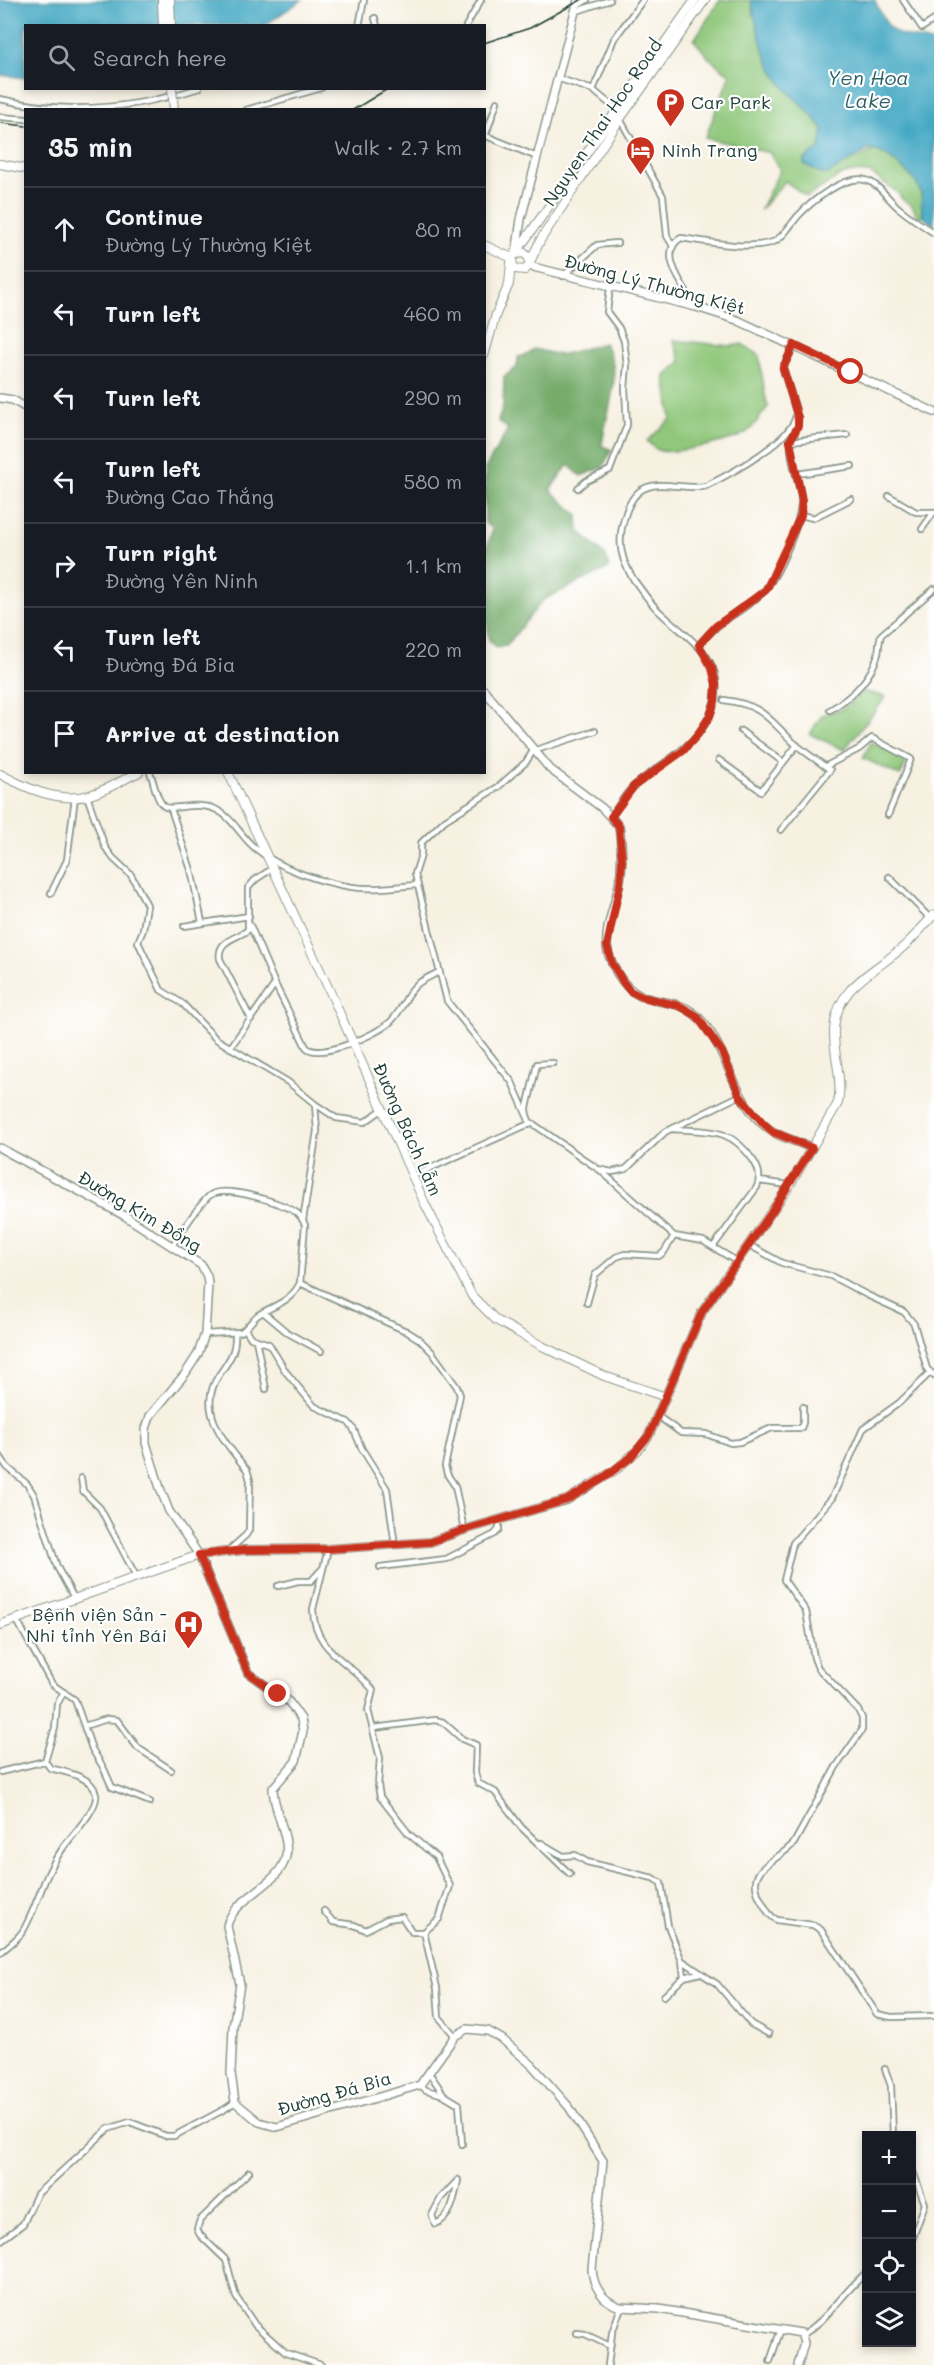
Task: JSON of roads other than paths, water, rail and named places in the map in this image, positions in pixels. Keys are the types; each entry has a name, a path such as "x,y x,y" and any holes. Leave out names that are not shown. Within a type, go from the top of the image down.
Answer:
{"main road":[{"path":"162,0 163,24"},
{"path":"170,0 171,24"},
{"name":"Nguyen Thai Hoc Road","path":"513,258 696,0"},
{"name":"Nguyen Thai Hoc Road","path":"528,266 541,239 620,119 705,0"},
{"path":"172,90 174,108"},
{"path":"0,165 24,169"},
{"path":"486,246 513,258 526,254 528,266"},
{"path":"513,258 516,270 528,266"},
{"path":"486,349 496,314 509,284 513,258"},
{"path":"509,284 528,266"},
{"path":"0,774 28,789 64,797 75,797 87,796 135,774"},
{"name":"Đường Bách Lẫm","path":"229,774 413,1176 472,1296 496,1320 604,1376 666,1397"},
{"path":"0,1625 199,1555 244,1550 328,1549 430,1542 567,1500 617,1468 635,1453 649,1435 702,1312 790,1185 838,1103 840,1089 834,1028 840,1002 855,983 902,948 932,916"}],"street":[{"path":"359,24 364,0"},
{"path":"467,24 481,0"},
{"path":"513,258 576,6 587,0"},
{"path":"576,6 610,0"},
{"path":"593,90 614,39 643,0"},
{"path":"903,0 922,28 934,20"},
{"path":"375,18 376,24"},
{"path":"557,78 593,90 617,110"},
{"path":"78,108 139,104 162,100 193,90"},
{"path":"253,108 314,90"},
{"path":"0,99 57,108"},
{"path":"486,131 497,102"},
{"path":"0,117 24,119"},
{"path":"620,119 663,196 667,236 673,246"},
{"path":"486,134 537,157"},
{"path":"696,308 671,262 675,242 681,238 726,244 774,242 819,197 840,184 856,180 871,182 898,208 934,233"},
{"path":"563,276 597,245 617,243"},
{"name":"Đường Lý Thường Kiệt","path":"528,266 696,308 753,326 934,412"},
{"path":"578,488 586,481 610,470 627,425 628,411 624,388 627,365 625,345 619,328 607,312 610,288"},
{"path":"699,645 716,626 766,590 801,515 802,501 790,441 798,426 797,415 783,368 794,345"},
{"path":"0,398 13,400 24,407"},
{"path":"611,817 634,786 683,751 710,716 715,701 716,684 712,668 699,645 656,609 625,565 620,539 631,500 642,489 654,485 694,488 710,483 767,450 794,424 797,415"},
{"path":"790,441 847,435"},
{"path":"797,474 852,466"},
{"path":"889,496 916,512 934,512"},
{"path":"801,515 813,518 851,499"},
{"path":"922,529 934,512"},
{"path":"830,710 847,700 864,681 878,652 881,635 934,589"},
{"path":"486,692 533,751 555,773 611,817 619,826 622,861 620,884 607,938 608,954 623,982 630,991 653,1001 686,1008 697,1016 722,1052 740,1096 768,1129 812,1148"},
{"path":"724,700 744,703 761,711 797,745 830,770 781,830"},
{"path":"741,730 783,762"},
{"path":"595,731 533,751 526,762 498,787 446,820 421,843 421,855 414,874 416,885 447,1001 512,1082 531,1123 598,1168 674,1236 695,1239 713,1247 736,1262"},
{"path":"826,766 860,749 872,738 911,759 888,814"},
{"path":"718,760 761,791 797,745"},
{"path":"151,774 161,803 165,807 171,809 196,804 217,810 231,821 254,848 288,867 352,887 383,888 416,885"},
{"path":"87,796 105,847 131,875 147,905 143,930 138,942 160,990 183,1004 216,1039 288,1082 336,1118 365,1122 383,1109"},
{"path":"51,893 64,868 69,852 75,797"},
{"path":"171,809 191,870 202,922"},
{"path":"273,868 255,880 248,888 250,925 275,984 307,1049 320,1052 353,1042 387,1025 400,1012 414,987 440,972"},
{"path":"889,877 932,916"},
{"path":"184,926 249,916"},
{"path":"250,925 246,932 222,945 219,956 251,1019"},
{"path":"230,1048 275,984"},
{"path":"527,1116 537,1064 554,1063"},
{"path":"598,1168 612,1172 629,1167 670,1129 740,1096"},
{"path":"205,1334 235,1334 245,1329 255,1317 285,1301 300,1283 305,1228 303,1220 317,1131 315,1104"},
{"path":"413,1176 531,1123"},
{"path":"670,1129 720,1133 734,1139 744,1148 759,1172 759,1181 713,1247"},
{"name":"Đường Kim Đồng","path":"0,1148 125,1216 201,1265 207,1276 207,1325 198,1354 185,1374 150,1416 146,1436 155,1474 169,1511 199,1555"},
{"path":"759,1181 790,1185"},
{"path":"172,1246 211,1194 232,1191 248,1194 296,1212 303,1220"},
{"path":"587,1303 595,1275 607,1264 622,1254 659,1256 674,1236"},
{"path":"749,1245 782,1263 831,1275 859,1292 904,1312 914,1324 926,1367 932,1374 899,1403 863,1429 836,1491 822,1512 791,1547 784,1580 806,1611 816,1665 858,1710 863,1722 859,1734 836,1767 794,1843 786,1852 759,1871 754,1881 757,1894 772,1917 787,1922 813,1925 821,1930 854,1976 877,2014 891,2018 934,2016"},
{"path":"300,1283 414,1335 432,1352 457,1387 460,1402 445,1464 446,1472 455,1486 464,1530"},
{"path":"263,1312 288,1333 321,1352"},
{"path":"245,1329 250,1337 269,1344 286,1372 314,1406 348,1422 353,1428 362,1449 387,1489 395,1545"},
{"path":"228,1551 249,1530 250,1477 213,1422 210,1408 215,1382 234,1353 235,1334"},
{"path":"256,1340 266,1389"},
{"path":"658,1417 681,1433 706,1434 735,1443 772,1428 801,1428 803,1407"},
{"path":"0,1456 7,1467 32,1491 57,1568 74,1598"},
{"path":"81,1478 83,1491 100,1508 136,1576"},
{"path":"380,1567 450,1557 495,1534 499,1529 499,1520"},
{"path":"324,1911 333,1922 354,1925 366,1930 387,1919 402,1917 412,1932 424,1932 439,1919 450,1886 432,1853 409,1834 380,1797 378,1785 380,1758 368,1710 373,1690 326,1648 315,1621 314,1605 328,1549"},
{"path":"0,2241 23,2224 37,2194 103,2132 130,2122 170,2136 178,2134 235,2102 231,2073 233,2027 240,1984 227,1926 236,1910 277,1874 284,1862 286,1847 275,1809 273,1788 296,1761 303,1725 299,1714 289,1702 248,1673 199,1555"},
{"path":"278,1586 298,1581 311,1581 323,1567"},
{"path":"16,1619 50,1680 75,1700 94,1754 112,1787 150,1802"},
{"path":"45,1761 55,1728 57,1704 64,1692"},
{"path":"84,1726 107,1719 117,1720 138,1748 171,1770"},
{"path":"374,1728 435,1720 447,1725 462,1739 476,1745 475,1773 478,1783 495,1792 521,1827 570,1874"},
{"path":"0,1772 45,1761"},
{"path":"0,1953 22,1932 47,1872 96,1800 94,1789 84,1779 50,1768 45,1761"},
{"path":"542,1843 563,1856 575,1855 588,1862 653,1878 661,1883 668,1926 682,1960 684,1977"},
{"path":"424,1932 437,1988 439,2017 455,2036 474,2028 488,2031 502,2039 532,2065 563,2099 600,2154 604,2167 591,2269 592,2280 600,2294 613,2305 659,2309 781,2329 802,2335 821,2323 841,2297 862,2278"},
{"path":"682,1960 717,1984 751,2024 769,2034"},
{"path":"664,1996 684,1977 700,1973"},
{"name":"Đường Đá Bia","path":"235,2102 270,2126 277,2127 311,2118 420,2085 455,2036"},
{"path":"885,2069 891,2086 893,2131"},
{"path":"427,2074 432,2077 444,2095"},
{"path":"420,2085 426,2090 444,2095 459,2104 462,2144"},
{"path":"249,2172 200,2220 197,2229 200,2235 226,2260 236,2297 255,2325 286,2353 321,2365"},
{"path":"458,2180 448,2213 442,2221 435,2223 432,2215 437,2203 458,2180"},
{"path":"912,2239 925,2204 916,2180"},
{"path":"608,2365 610,2346 621,2307"},
{"path":"770,2361 781,2329"},
{"path":"578,2333 610,2346"},
{"path":"798,2365 804,2343 802,2335"}],"water":[{"path":"0,0 302,0 266,24 24,24 24,78 0,75"},
{"name":"Yen Hoa Lake","path":"751,0 875,0 886,23 896,33 934,43 934,225 923,217 921,193 913,179 899,165 882,154 868,150 828,174 822,174 804,164 804,160 820,148 823,129 788,91 773,70 759,36"}],"railway":[{"path":"486,42 530,28 581,0"},
{"path":"356,108 386,90"},
{"path":"0,123 24,126"}],"place":[{"name":"Car Park","path":"670,128"},
{"name":"Ninh Trang","path":"641,176"},
{"name":"Bệnh viện Sản - Nhi tỉnh Yên Bái","path":"188,1650"}]}
